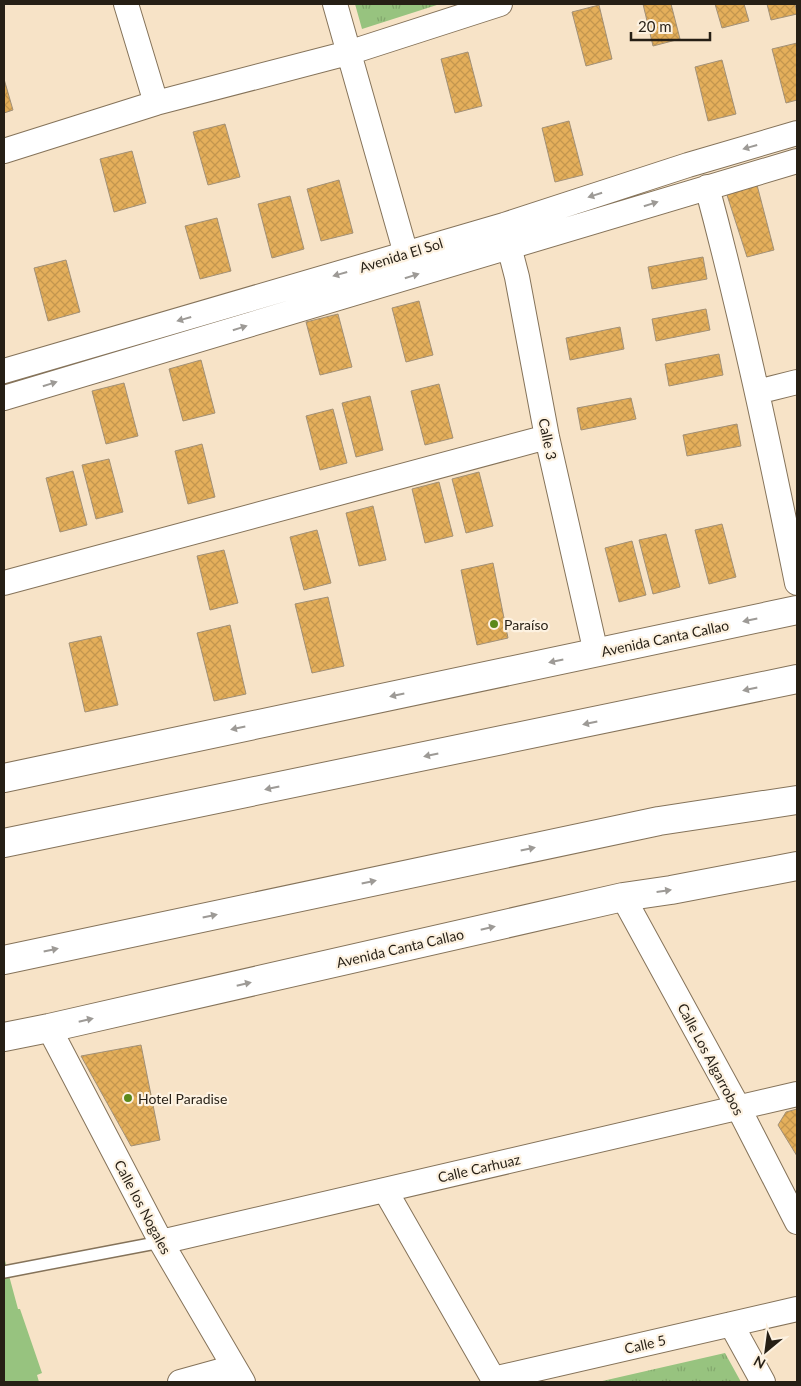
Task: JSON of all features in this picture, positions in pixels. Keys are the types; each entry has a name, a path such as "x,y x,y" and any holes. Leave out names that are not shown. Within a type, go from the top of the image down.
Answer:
{"main road":[{"name":"Avenida Canta Callao","path":"4,778 797,610"},
{"path":"4,843 797,679"},
{"path":"4,960 659,821 797,800"},
{"name":"Avenida Canta Callao","path":"4,1037 623,897 671,890 797,866"}],"street":[{"path":"126,4 156,103"},
{"path":"335,4 406,254"},
{"path":"4,151 156,103 348,53 500,4"},
{"name":"Avenida El Sol","path":"4,398 506,236 679,168 797,133"},
{"name":"Avenida El Sol","path":"4,372 406,254 506,236 707,187 797,161"},
{"path":"707,187 757,392 797,583"},
{"name":"Calle 3","path":"506,236 517,276 547,437 596,653"},
{"path":"757,392 797,382"},
{"path":"4,583 547,437"},
{"name":"Calle Los Algarrobos","path":"623,897 738,1108 797,1222"},
{"name":"Calle los Nogales","path":"49,1028 161,1242 239,1375"},
{"name":"Calle Carhuaz","path":"161,1242 797,1094"},
{"path":"385,1190 494,1380"},
{"name":"Calle 5","path":"494,1380 797,1309"},
{"path":"731,1324 763,1382"},
{"path":"180,1382 239,1375"}],"lane":[{"path":"4,1272 161,1242"}],"green space":[{"path":"355,4 440,4 362,29"},
{"path":"4,1257 18,1309 20,1309 42,1373 37,1375 39,1382 4,1382"},
{"path":"725,1353 741,1382 598,1382"}],"building":[{"path":"643,4 671,4 680,39 653,46"},
{"path":"715,4 744,4 749,21 722,28"},
{"path":"767,4 795,4 797,14 771,20"},
{"path":"599,5 612,59 586,66 572,12"},
{"path":"797,43 797,100 786,103 772,49"},
{"path":"468,52 482,106 455,113 441,59"},
{"path":"722,60 736,114 708,121 695,67"},
{"path":"4,79 13,110 4,113"},
{"path":"569,121 583,175 555,182 542,128"},
{"path":"225,124 240,177 208,185 193,132"},
{"path":"132,151 146,203 114,212 100,159"},
{"path":"339,180 353,233 321,241 307,189"},
{"path":"757,185 774,250 747,257 727,195"},
{"path":"290,196 304,249 272,258 258,204"},
{"path":"217,218 231,271 200,279 185,226"},
{"path":"703,257 707,279 652,289 648,267"},
{"path":"66,260 80,312 48,321 34,268"},
{"path":"419,301 433,355 406,362 392,308"},
{"path":"706,309 710,330 656,341 652,319"},
{"path":"338,314 352,367 320,375 306,322"},
{"path":"620,327 624,349 570,360 566,338"},
{"path":"719,354 723,375 669,386 665,364"},
{"path":"201,360 215,413 183,421 169,369"},
{"path":"124,383 138,436 106,444 92,391"},
{"path":"439,384 453,438 425,445 411,391"},
{"path":"370,396 383,450 356,457 342,403"},
{"path":"631,398 636,419 581,430 577,408"},
{"path":"333,409 347,463 320,470 306,416"},
{"path":"737,424 741,446 687,456 683,435"},
{"path":"202,444 215,497 188,504 175,451"},
{"path":"109,459 123,512 96,519 82,465"},
{"path":"73,471 87,525 60,532 46,478"},
{"path":"479,472 493,526 466,533 452,479"},
{"path":"439,482 453,536 425,543 412,489"},
{"path":"373,506 386,560 359,566 346,513"},
{"path":"722,524 736,577 709,584 695,530"},
{"path":"317,530 331,583 304,590 290,537"},
{"path":"666,534 680,587 653,594 639,540"},
{"path":"632,541 646,595 619,602 605,548"},
{"path":"224,550 238,603 210,610 197,556"},
{"path":"493,563 508,638 477,645 461,570"},
{"path":"328,597 344,666 312,673 295,604"},
{"path":"230,625 246,694 214,701 197,633"},
{"path":"101,636 118,705 85,712 69,643"},
{"name":"Hotel Paradise","path":"141,1045 160,1140 131,1146 81,1056"},
{"path":"797,1109 797,1156 778,1125 786,1112"}],"place":[{"name":"Paraíso","path":"494,624"},
{"name":"Hotel Paradise","path":"128,1098"}]}
